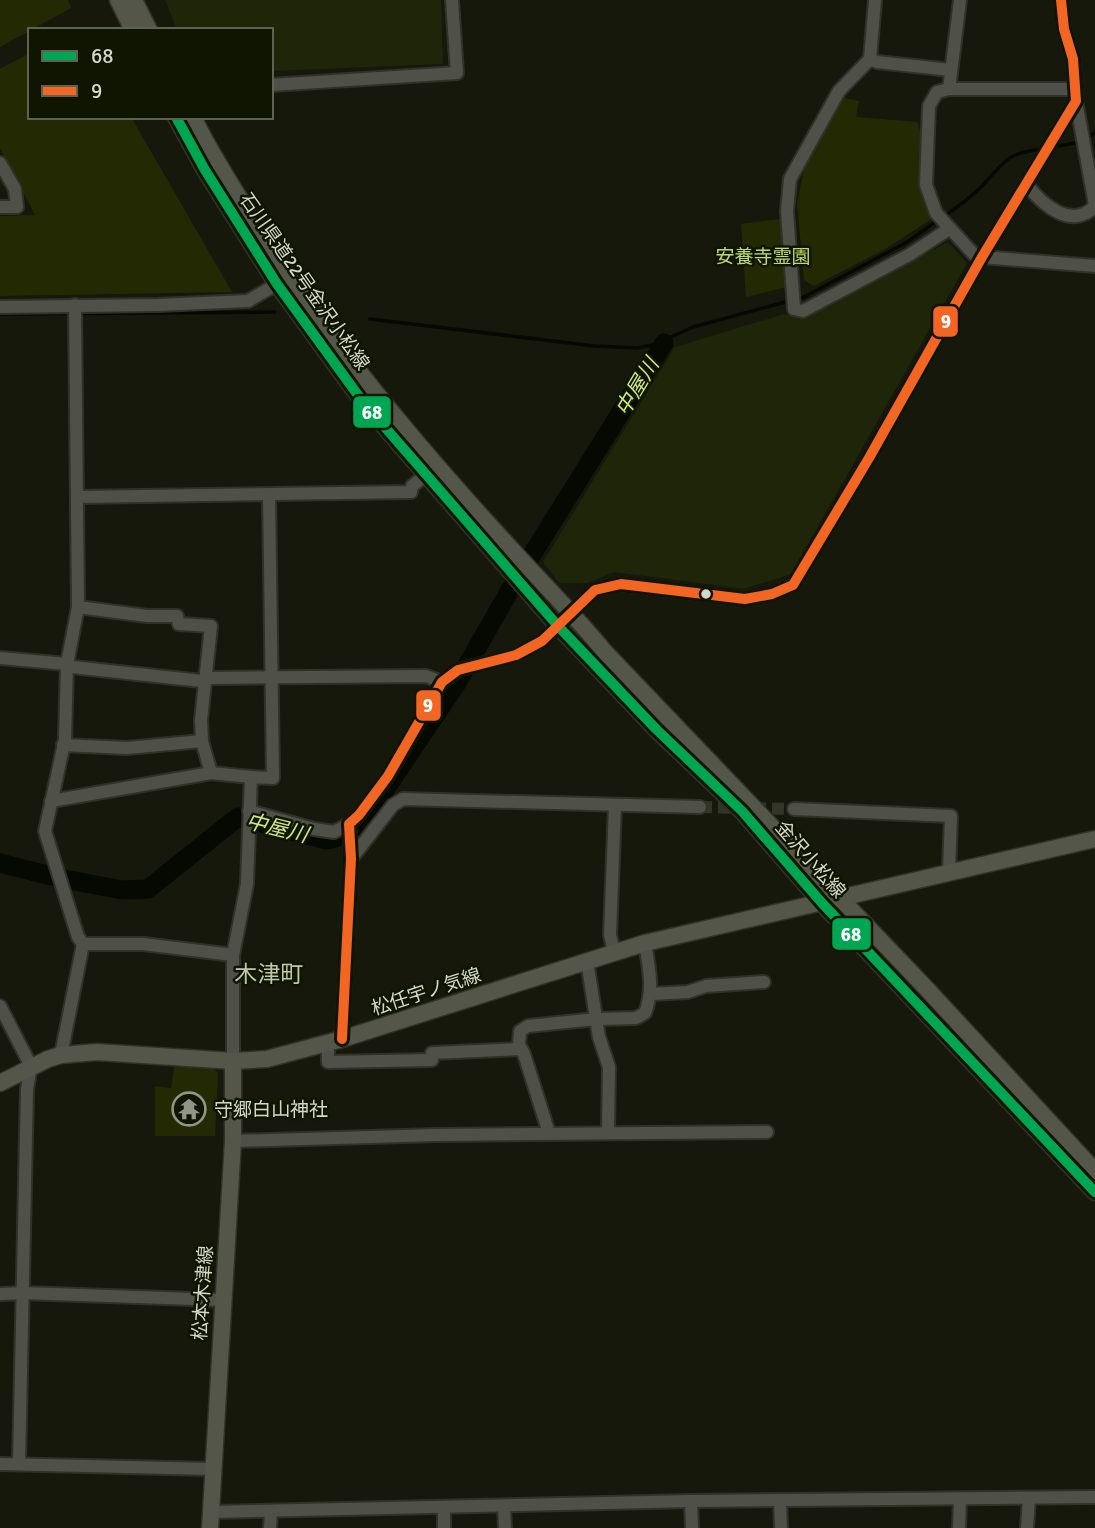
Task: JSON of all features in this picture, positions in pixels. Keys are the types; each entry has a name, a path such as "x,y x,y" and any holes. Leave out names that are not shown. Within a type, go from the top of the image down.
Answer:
{"main road":[{"path":"118,0 132,28"},
{"path":"134,0 148,28"},
{"name":"石川県道22号金沢小松線","path":"177,119 211,180 277,284 363,401 510,570 530,580"},
{"name":"石川県道22号金沢小松線","path":"194,119 255,225 311,309 388,407 516,554 530,580"},
{"name":"金沢小松線","path":"530,580 572,612 604,651 934,996 1095,1171"},
{"name":"金沢小松線","path":"530,580 558,626 674,747 742,811 822,903 1095,1192"},
{"name":"松任宇ノ気線","path":"0,1083 31,1066 61,1055 96,1052 233,1061 267,1059 335,1041 645,943 1095,839"},
{"name":"松本木津線","path":"210,1520 233,1141 233,1061"}],"street":[{"path":"273,85 457,73 452,0"},
{"path":"875,0 870,59 839,91 790,179 787,211 794,309 803,311 909,255 943,222"},
{"path":"949,89 960,0"},
{"path":"1027,185 1040,202 1062,215 1086,213 1095,205 1076,95 1073,59 1064,29 1061,0"},
{"path":"870,59 951,70"},
{"path":"1076,95 949,89 937,92 929,106 926,185 943,222 981,259 1095,266"},
{"path":"522,1049 328,1062 335,1041 351,859 350,833 359,816 388,776 442,682 458,670 516,655 542,641 595,590 621,584 745,599 772,594 793,585 862,470 981,259 1050,146 1076,95"},
{"path":"0,163 15,189 18,207 0,207"},
{"path":"0,307 75,311 248,301 277,284"},
{"path":"61,1055 83,944 78,937 44,831 63,745 66,664 78,607 75,311"},
{"path":"77,498 411,492 412,486 427,474"},
{"path":"51,801 211,772 273,778 269,494"},
{"path":"78,607 147,616 177,616 178,624 211,626 201,720 202,741 211,772"},
{"path":"0,658 202,681 426,676 442,682"},
{"path":"63,745 127,748 202,741"},
{"path":"233,1061 233,955 247,884 251,777"},
{"path":"351,859 393,805 403,799 700,807"},
{"path":"614,952 610,935 615,805"},
{"path":"794,809 951,816 949,871"},
{"path":"249,818 350,833"},
{"path":"549,1133 519,1045 520,1031 528,1026 596,1018 636,1018 645,1013 651,994 645,943"},
{"path":"83,944 144,944 233,955"},
{"path":"587,961 598,1037 609,1067 608,1132"},
{"path":"651,994 688,992 706,986 764,982"},
{"path":"0,1006 31,1066 27,1089 19,1464"},
{"path":"233,1141 608,1132 767,1132"},
{"path":"0,1294 222,1300"},
{"path":"0,1464 212,1469"},
{"path":"210,1520 271,1512 780,1500 1095,1497"},
{"path":"1027,1528 1029,1498"},
{"path":"780,1500 781,1528"},
{"path":"959,1528 960,1500"},
{"path":"691,1502 692,1528"},
{"path":"504,1507 505,1528"},
{"path":"444,1508 444,1528"},
{"path":"270,1528 271,1512"}],"shaded area":[{"path":"165,0 441,0 443,64 273,71 273,28 176,28"},
{"path":"948,242 967,263 791,574 744,589 614,572 587,583 559,583 543,562 675,347 784,314 802,319"}],"green space":[{"path":"0,0 68,0 71,8 35,28 28,28 28,32 0,47"},
{"path":"28,54 28,119 132,119 232,292 0,296 0,216 35,215 0,148 0,69"},
{"path":"844,98 859,101 856,117 917,122 922,137 933,218 887,248 814,286 804,280 797,203 805,165"},
{"name":"安養寺霊園","path":"780,219 786,287 746,297 741,224"},
{"path":"175,1063 209,1065 218,1073 215,1136 155,1136 155,1086 171,1088"}],"waterway":[{"path":"1087,138 1095,133"},
{"path":"1053,147 1080,142"},
{"path":"945,216 974,193 1008,159 1042,149"},
{"name":"中屋川","path":"370,319 594,346 637,348 664,343 693,327 804,297 907,242 938,220"},
{"path":"0,314 275,312"},
{"name":"中屋川","path":"64,879 122,890 148,889 238,817 326,840 356,833 457,683 510,590 664,343"},
{"name":"中屋川","path":"0,863 51,876"}],"tunnel":[{"path":"700,807 794,809"}],"transit line":[{"name":"9","path":"342,1039 351,859 349,824 388,776 442,682 458,670 516,655 542,641 595,590 621,584 745,599 772,594 793,585 869,458 982,257 1076,101 1073,59 1064,29 1061,0"},
{"name":"68","path":"177,119 205,170 277,284 363,402 558,626 656,729 742,811 822,903 1095,1192"}],"place":[{"name":"守郷白山神社","path":"189,1109"}],"district":[{"name":"木津町","path":"269,974"}]}
